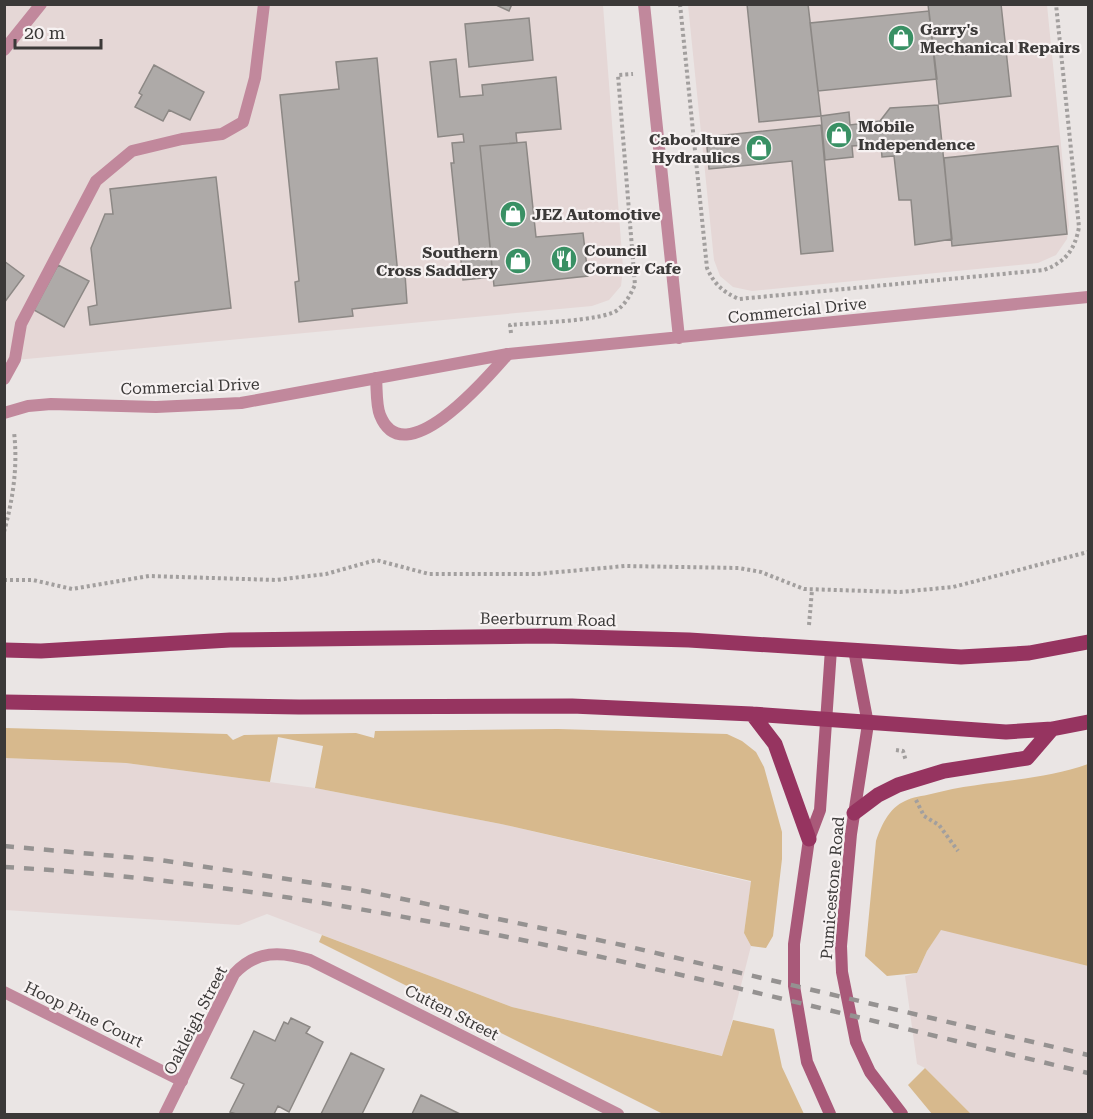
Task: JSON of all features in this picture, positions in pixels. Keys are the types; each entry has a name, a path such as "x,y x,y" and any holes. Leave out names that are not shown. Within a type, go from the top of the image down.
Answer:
{"main road":[{"name":"Beerburrum Road","path":"4,650 41,651 340,636 545,636 689,640 930,656 989,657 1057,649 1089,642"},
{"name":"Pumicestone Road","path":"830,1114 807,1062 795,1004 794,944 809,839 820,810 831,649"},
{"name":"Pumicestone Road","path":"854,650 868,724 854,813 841,946 842,972 856,1042 870,1072 886,1097 903,1114"},
{"path":"4,702 276,707 572,706 752,714 995,732 1052,729 1089,722"},
{"path":"752,714 775,744 809,839"},
{"path":"854,813 878,795 898,785 944,771 1027,758 1052,729"}],"street":[{"path":"4,50 41,4"},
{"path":"4,379 15,360 21,324 96,181 132,151 182,139 222,134 243,122 255,78 264,4"},
{"path":"645,4 679,338"},
{"name":"Commercial Drive","path":"8,412 51,404 156,407 241,403 275,399 510,354 1089,297"},
{"path":"376,378 379,414 385,425 393,432 415,435 435,424 510,354"},
{"name":"Oakleigh Street","path":"165,1114 234,974 246,961 267,953"},
{"name":"Cutten Street","path":"267,953 289,953 310,960 618,1114"},
{"name":"Hoop Pine Court","path":"4,992 182,1081"}],"path":[{"path":"680,4 707,268 712,280 724,292 739,299 1044,270 1063,261 1076,240 1079,227 1056,4"},
{"path":"510,354 510,325 599,316 615,312 626,301 635,285 618,75 651,72"},
{"path":"4,532 13,496 17,455 8,412"},
{"path":"4,580 33,580 72,589 149,576 276,579 326,574 376,560 429,574 537,574 625,566 739,568 761,572 797,588 900,592 954,587 1089,552"},
{"path":"809,625 812,590"},
{"path":"896,750 903,750 906,761"},
{"path":"915,797 918,808 924,816 939,825 958,851"}],"shaded area":[{"path":"5,5 603,5 623,268 621,286 609,300 592,306 5,361"},
{"path":"688,5 1047,5 1069,225 1067,239 1056,255 1038,263 752,291 733,287 720,276 714,260"},
{"path":"5,728 227,734 233,740 244,735 356,733 374,738 375,731 558,729 727,734 742,741 756,752 764,767 782,832 782,859 773,936 766,948 751,946 744,933 751,881 501,824 315,788 323,746 278,737 270,782 126,763 5,758"},
{"path":"5,758 126,763 315,788 501,824 751,882 744,933 751,946 723,1056 512,1007 267,914 239,925 5,910"},
{"path":"1088,764 1088,966 941,930 927,951 917,973 887,976 865,956 876,841 883,824 894,808 911,798 951,789 1030,778"},
{"path":"941,929 1088,966 1088,1114 971,1114 925,1068 917,1064 905,976 917,973"},
{"path":"322,935 512,1007 722,1056 733,1020 774,1029 782,1067 804,1114 663,1114 319,942"},
{"path":"925,1068 971,1114 932,1114 908,1085"}],"building":[{"path":"494,4 512,4 509,11"},
{"path":"747,4 808,4 821,116 759,122"},
{"path":"928,4 1001,4 1011,96 939,104"},
{"path":"929,11 937,79 818,91 810,23"},
{"path":"529,18 533,60 469,67 465,24"},
{"path":"377,58 398,275 405,274 407,303 352,309 353,316 299,322 295,282 299,281 280,95 339,89 336,62"},
{"path":"456,59 460,97 483,95 482,85 556,77 561,129 516,133 517,143 480,146 493,277 463,280 451,163 454,163 452,143 464,142 463,134 438,137 430,62"},
{"path":"154,65 204,92 190,120 169,110 163,121 135,107 142,95 139,93"},
{"path":"938,105 952,239 915,245 911,200 899,200 894,156 882,157 881,144 852,146 853,157 825,160 821,116 849,112 850,125 880,121 890,108"},
{"path":"821,125 833,251 801,254 792,161 709,169 706,137"},
{"path":"526,142 536,237 583,233 588,276 494,286 480,146"},
{"path":"1058,146 1067,234 952,246 944,158"},
{"path":"216,177 231,308 90,325 88,307 97,305 91,248 105,214 113,214 110,189"},
{"path":"4,261 24,276 4,303"},
{"path":"58,265 89,281 64,327 34,310"},
{"path":"291,1018 310,1027 306,1033 323,1042 289,1112 278,1106 274,1114 230,1112 244,1084 231,1078 254,1031 275,1041 284,1022 288,1024"},
{"path":"351,1053 384,1069 362,1114 321,1114"},
{"path":"421,1095 460,1114 412,1114"}],"railway":[{"path":"4,846 160,860 360,890 622,945 1088,1055"},
{"path":"4,867 142,878 279,896 415,919 685,976 1088,1073"}],"place":[{"name":"Garry's Mechanical Repairs","path":"901,38"},
{"name":"Mobile Independence","path":"839,135"},
{"name":"Caboolture Hydraulics","path":"759,148"},
{"name":"JEZ Automotive","path":"513,214"},
{"name":"Council Corner Cafe","path":"564,259"},
{"name":"Southern Cross Saddlery","path":"518,261"}]}
